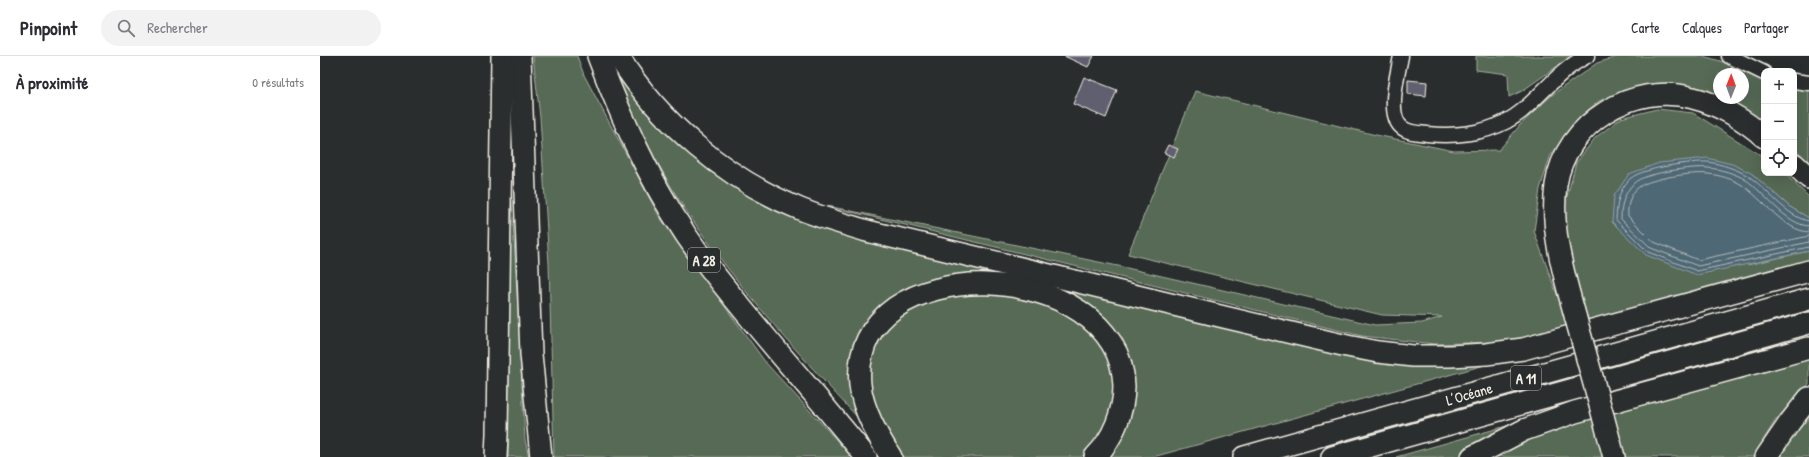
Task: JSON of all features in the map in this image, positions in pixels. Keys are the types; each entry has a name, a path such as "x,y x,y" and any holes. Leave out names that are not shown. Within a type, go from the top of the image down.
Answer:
{"highway":[{"path":"496,457 498,434 502,56"},
{"path":"520,56 531,354 541,457"},
{"name":"A 28","path":"598,56 633,140 650,174 669,208 700,255 727,290 866,457"},
{"path":"618,56 629,74 648,97 674,125 699,148 742,179 799,209 828,220 867,231 1363,349 1413,356 1450,356 1486,354 1523,349 1809,271"},
{"path":"1614,457 1576,319 1556,237 1554,210 1556,183 1564,160 1577,138 1595,118 1616,105 1640,98 1664,94 1693,97 1717,107 1736,117 1761,135"},
{"path":"1797,167 1809,178"},
{"path":"891,457 868,414 860,386 861,361 868,339 881,320 888,313 919,294 960,285 984,284 1026,290 1064,302 1087,316 1104,332 1110,341 1121,366 1124,396 1122,407 1113,430 1108,440 1095,457"},
{"name":"L’Océane","path":"1244,457 1809,300"},
{"name":"L’Océane","path":"1332,457 1809,323"},
{"path":"1472,457 1524,430 1575,412 1809,348"},
{"path":"793,369 805,372 856,426 881,457"},
{"path":"1766,457 1790,422 1809,398"}],"street":[{"path":"1401,56 1393,99 1397,122 1404,130 1414,133 1443,136 1466,134 1489,129 1520,112 1572,64 1587,56"},
{"path":"1729,56 1761,72"},
{"path":"1797,81 1809,83"}],"green space":[{"path":"533,56 577,56 584,75 659,216 766,363 852,457 554,457 549,264 540,117"},
{"path":"1476,56 1572,56 1522,91 1509,97 1508,74 1476,70"},
{"path":"1620,56 1703,56 1739,68 1713,68 1713,92 1709,90 1666,83 1628,89 1599,101 1574,122 1550,157 1540,189 1534,231 1569,328 1524,341 1435,344 1362,336 827,206 1118,266 1375,325 1422,323 1442,317 1382,315 1128,254 1195,91 1376,135 1454,151 1499,150 1521,124 1552,95 1597,63"},
{"path":"607,60 645,107 738,186 1335,353 1521,355 1153,457 1107,457 1126,425 1131,413 1132,377 1127,351 1122,341 1107,322 1086,304 934,281 903,292 871,316 855,341 849,377 859,419 769,319 706,240 665,176 644,138"},
{"path":"1749,73 1761,78 1761,122 1732,104 1749,104"},
{"path":"1809,88 1809,162 1797,151 1797,89 1802,90"},
{"path":"1657,109 1693,113 1761,155 1761,176 1787,176 1809,197 1809,218 1790,207 1751,173 1747,265 1809,251 1809,264 1586,326 1568,256 1563,211 1576,163 1595,138 1621,118"},
{"path":"511,184 525,440 529,457 508,457"},
{"path":"984,294 1009,296 1042,302 1054,306 1094,334 1106,353 1112,369 1115,385 1114,401 1110,416 1103,431 1094,445 1081,457 899,457 883,428 869,381 873,345 893,319 948,295"},
{"path":"1809,357 1809,384 1775,421 1753,457 1623,457 1611,414"},
{"path":"1809,412 1809,457 1776,457"},
{"path":"1535,418 1489,437 1458,457 1396,457"},
{"path":"1595,418 1604,457 1494,457 1518,444 1543,434 1568,425"}],"water":[{"path":"1707,158 1732,164 1751,173 1790,207 1809,218 1809,251 1697,275 1646,255 1612,222 1614,196 1629,174 1659,163"}],"building":[{"path":"1064,56 1094,56 1088,67"},
{"path":"1084,77 1117,90 1106,118 1073,104"},
{"path":"1408,80 1427,82 1426,96 1408,94"},
{"path":"1168,145 1178,149 1174,157 1164,153"}]}
